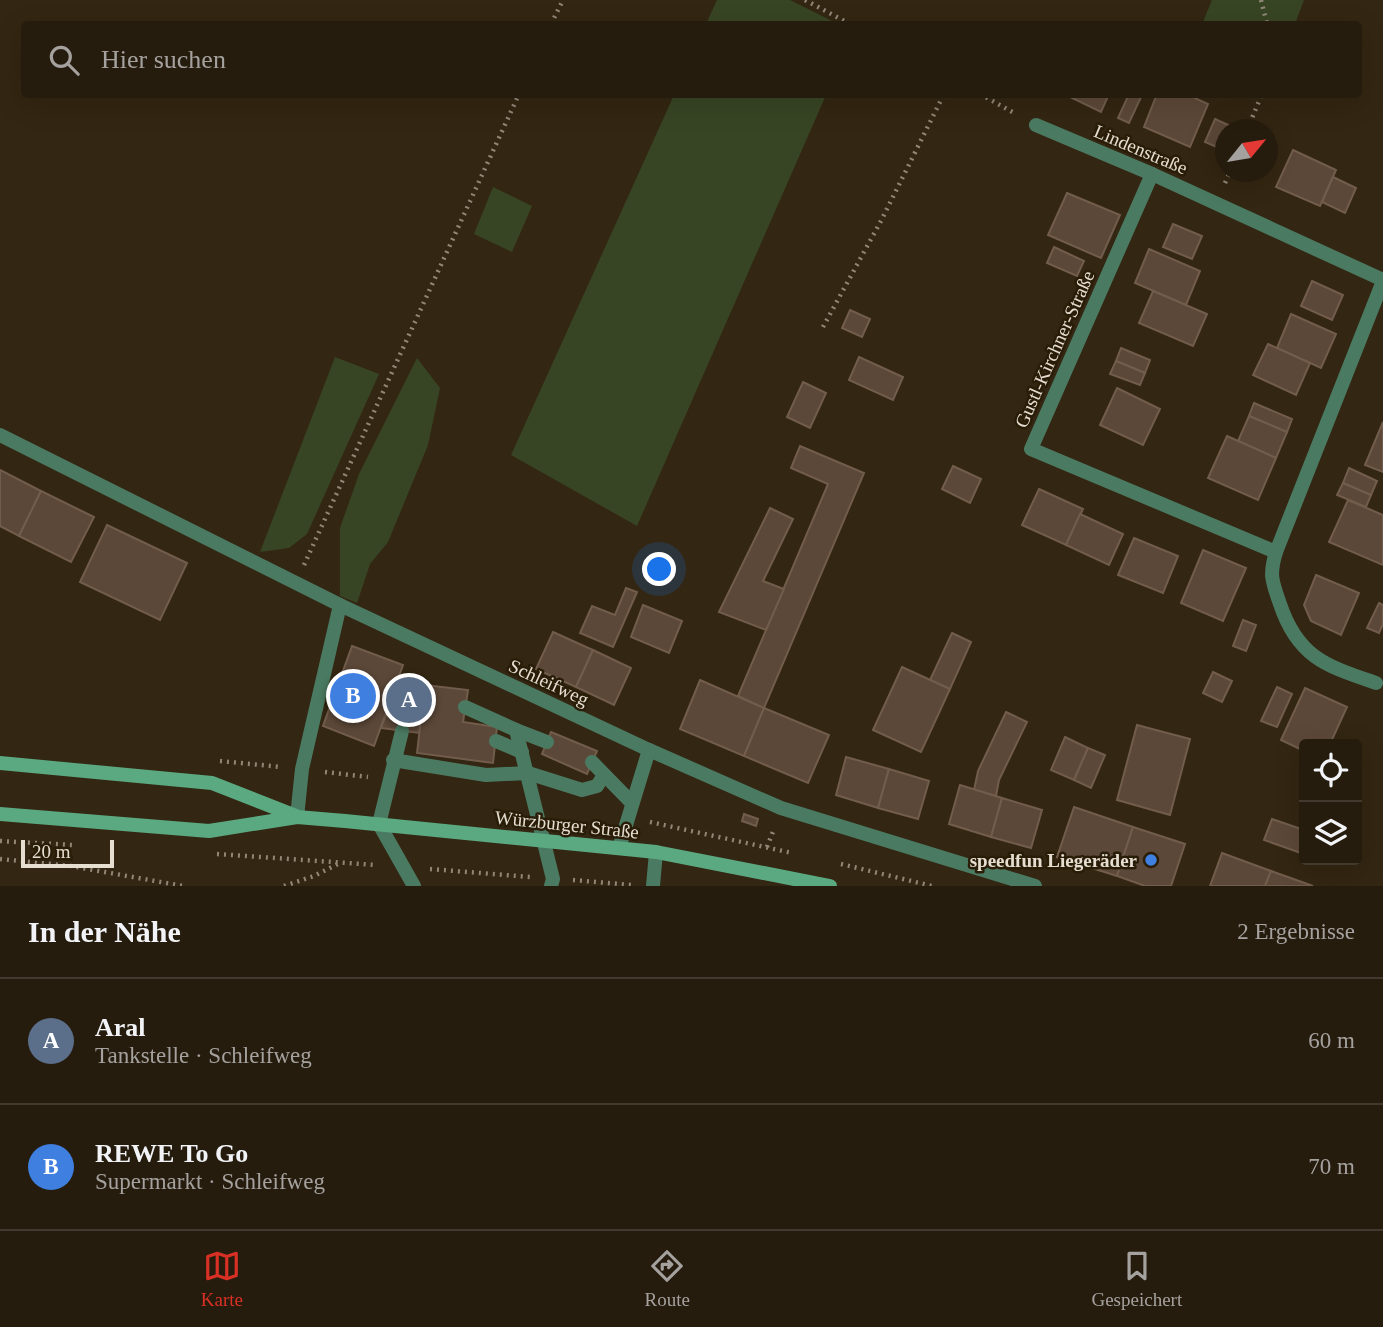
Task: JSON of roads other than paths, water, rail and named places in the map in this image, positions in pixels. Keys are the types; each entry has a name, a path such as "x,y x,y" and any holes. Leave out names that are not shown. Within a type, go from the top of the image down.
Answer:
{"main road":[{"name":"Würzburger Straße","path":"0,763 212,783 297,817"},
{"name":"Würzburger Straße","path":"0,814 209,831 297,817 379,824 656,852 830,886"}],"street":[{"name":"Lindenstraße","path":"1036,125 1152,174 1383,281"},
{"name":"Gustl-Kirchner-Straße","path":"1152,174 1031,450 1276,552"},
{"path":"1376,683 1329,667 1303,650 1284,617 1270,574 1276,552 1383,281"},
{"name":"Schleifweg","path":"0,435 340,605 649,750"},
{"path":"297,817 302,769 340,605"},
{"path":"407,709 413,696 424,692"},
{"path":"465,707 547,742"},
{"path":"402,730 379,824 414,886"},
{"path":"516,730 552,882"},
{"path":"496,741 522,752"},
{"path":"619,848 626,817 649,750 820,822 1035,886"},
{"path":"393,761 486,775 528,773 582,790 597,786 604,775"},
{"path":"592,762 631,802"},
{"path":"653,886 656,852"}],"place":[{"name":"REWE To Go","path":"353,696"},
{"name":"Aral","path":"409,700"},
{"name":"speedfun Liegeräder","path":"1151,860"}]}
